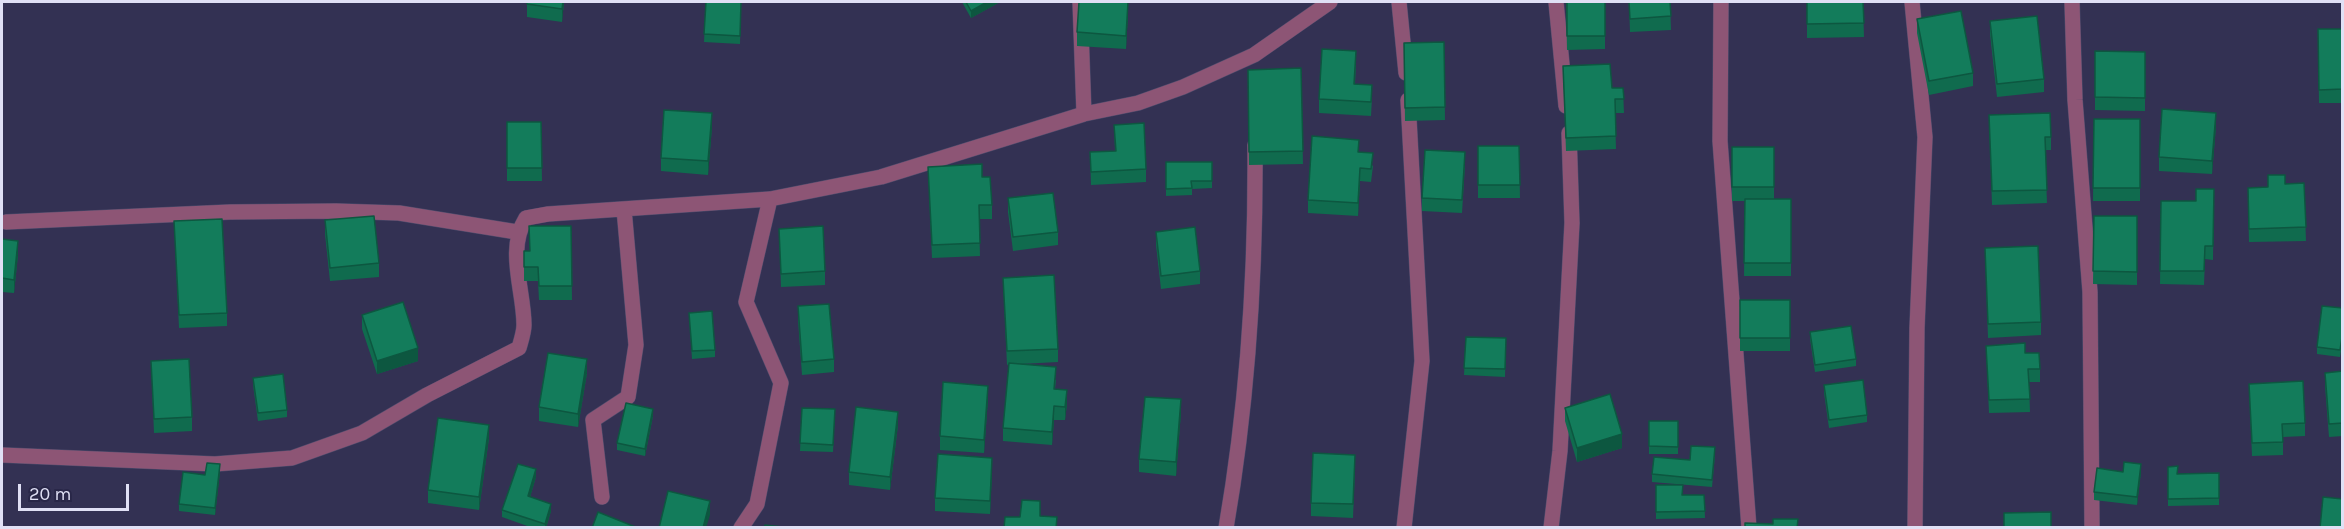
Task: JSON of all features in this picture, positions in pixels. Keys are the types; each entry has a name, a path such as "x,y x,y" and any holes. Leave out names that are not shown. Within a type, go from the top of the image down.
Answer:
{"street":[{"path":"1080,2 1084,114"},
{"path":"2,455 215,464 292,458 362,433 427,395 519,348 524,326 518,284 517,232 526,218 770,199 881,177 1084,114 1149,99 1254,55 1330,2"},
{"path":"1399,2 1408,100 1422,362 1404,528"},
{"path":"1551,528 1560,451 1572,223 1570,149 1556,2"},
{"path":"1721,2 1720,141 1749,528"},
{"path":"1912,2 1925,137 1917,328 1914,528"},
{"path":"2072,2 2075,100 2090,292 2092,528"},
{"path":"1254,55 1254,77"},
{"path":"1226,528 1237,468 1253,312 1255,133"},
{"path":"741,528 757,504 781,383 746,302 770,199"},
{"path":"602,497 593,420 628,397 636,345 624,209"},
{"path":"6,222 230,212 336,211 399,213 517,232"}],"building":[{"path":"527,2 563,2 562,9 527,4"},
{"path":"706,2 741,2 740,36 704,34"},
{"path":"966,2 987,2 971,11"},
{"path":"1079,2 1128,2 1126,36 1077,32"},
{"path":"1567,2 1605,2 1605,36 1567,36"},
{"path":"1629,2 1670,2 1671,16 1630,19"},
{"path":"1807,2 1863,2 1864,23 1807,24"},
{"path":"1961,11 1973,73 1929,81 1917,19"},
{"path":"2037,16 2044,79 1997,84 1990,21"},
{"path":"2318,29 2343,29 2343,89 2319,90"},
{"path":"1444,42 1445,107 1405,108 1404,43"},
{"path":"1322,49 1356,51 1354,84 1372,85 1371,102 1319,99"},
{"path":"2095,51 2145,52 2145,98 2095,97"},
{"path":"1610,64 1612,88 1623,88 1624,99 1615,99 1616,136 1566,138 1563,66"},
{"path":"1301,68 1303,151 1249,152 1248,70"},
{"path":"2162,109 2216,113 2212,161 2159,157"},
{"path":"664,110 712,113 708,161 661,158"},
{"path":"2050,113 2051,137 2045,137 2047,190 1992,191 1989,115"},
{"path":"2094,119 2140,119 2140,188 2093,188"},
{"path":"507,122 541,122 542,168 507,168"},
{"path":"1144,123 1146,169 1091,172 1090,152 1116,151 1114,125"},
{"path":"1312,136 1359,140 1358,152 1373,153 1371,169 1360,168 1358,203 1308,200"},
{"path":"1478,146 1519,146 1520,185 1478,185"},
{"path":"1732,147 1774,147 1774,187 1732,187"},
{"path":"1425,150 1465,152 1462,200 1422,198"},
{"path":"1166,162 1212,162 1212,181 1191,181 1192,188 1166,189"},
{"path":"982,164 982,177 990,177 992,205 979,205 980,243 932,245 928,167"},
{"path":"2268,175 2285,175 2285,184 2304,183 2306,227 2249,229 2248,188 2268,187"},
{"path":"2196,189 2214,189 2213,246 2205,246 2204,271 2160,271 2161,201 2196,201"},
{"path":"1053,193 1058,232 1013,237 1008,198"},
{"path":"1745,199 1791,199 1791,263 1744,263"},
{"path":"374,216 379,263 330,268 325,220"},
{"path":"2094,216 2137,216 2137,272 2093,271"},
{"path":"222,219 227,313 179,315 174,221"},
{"path":"529,226 571,226 572,286 539,286 538,267 524,267 524,251 530,251"},
{"path":"823,226 825,271 781,274 779,229"},
{"path":"1195,227 1200,271 1161,276 1156,232"},
{"path":"2,239 18,241 14,280 2,278"},
{"path":"2038,246 2041,322 1988,324 1985,248"},
{"path":"1054,275 1058,349 1007,351 1003,278"},
{"path":"1740,300 1790,300 1790,338 1740,338"},
{"path":"403,302 418,348 377,361 362,315"},
{"path":"829,304 834,359 802,362 798,306"},
{"path":"2322,306 2343,308 2340,350 2317,347"},
{"path":"712,311 715,350 692,351 689,313"},
{"path":"1851,326 1856,359 1815,365 1810,332"},
{"path":"1466,337 1506,338 1505,369 1464,368"},
{"path":"2025,343 2025,353 2039,353 2040,369 2028,369 2030,399 1989,400 1986,346"},
{"path":"548,353 587,359 578,414 539,407"},
{"path":"189,359 192,417 154,419 151,361"},
{"path":"1009,363 1056,367 1054,389 1067,390 1065,407 1054,406 1052,432 1003,428"},
{"path":"2343,371 2343,423 2329,424 2325,373"},
{"path":"283,374 287,410 258,413 253,378"},
{"path":"1863,380 1867,415 1829,420 1824,385"},
{"path":"2303,381 2305,423 2282,424 2283,442 2252,443 2249,384"},
{"path":"943,382 988,386 984,440 940,436"},
{"path":"1610,394 1622,434 1577,448 1565,408"},
{"path":"1145,397 1181,399 1176,462 1139,459"},
{"path":"626,403 653,409 645,449 617,443"},
{"path":"856,407 898,412 890,477 849,472"},
{"path":"802,408 835,409 833,445 800,443"},
{"path":"438,418 489,425 479,497 428,490"},
{"path":"1649,421 1678,421 1678,447 1649,446"},
{"path":"1691,446 1715,447 1712,480 1652,474 1654,457 1690,460"},
{"path":"1313,453 1355,455 1353,504 1311,503"},
{"path":"938,454 992,458 990,501 935,498"},
{"path":"2124,462 2141,464 2137,497 2094,492 2097,468 2123,472"},
{"path":"207,463 220,464 215,508 179,504 183,472 205,475"},
{"path":"518,464 536,469 528,496 551,504 545,524 502,510"},
{"path":"2178,466 2177,474 2219,473 2219,498 2168,499 2168,467"},
{"path":"1656,485 1683,485 1682,495 1704,495 1705,511 1656,512"},
{"path":"668,491 710,501 703,528 659,528"},
{"path":"2323,497 2343,499 2343,528 2320,528"},
{"path":"1022,500 1040,501 1040,516 1057,517 1056,528 1004,528 1005,517 1020,517"},
{"path":"598,512 638,528 592,528"},
{"path":"2051,512 2051,528 2004,528 2004,513"},
{"path":"1773,519 1798,519 1797,528 1745,528 1745,523 1773,524"},
{"path":"765,525 791,528 764,528"}]}
